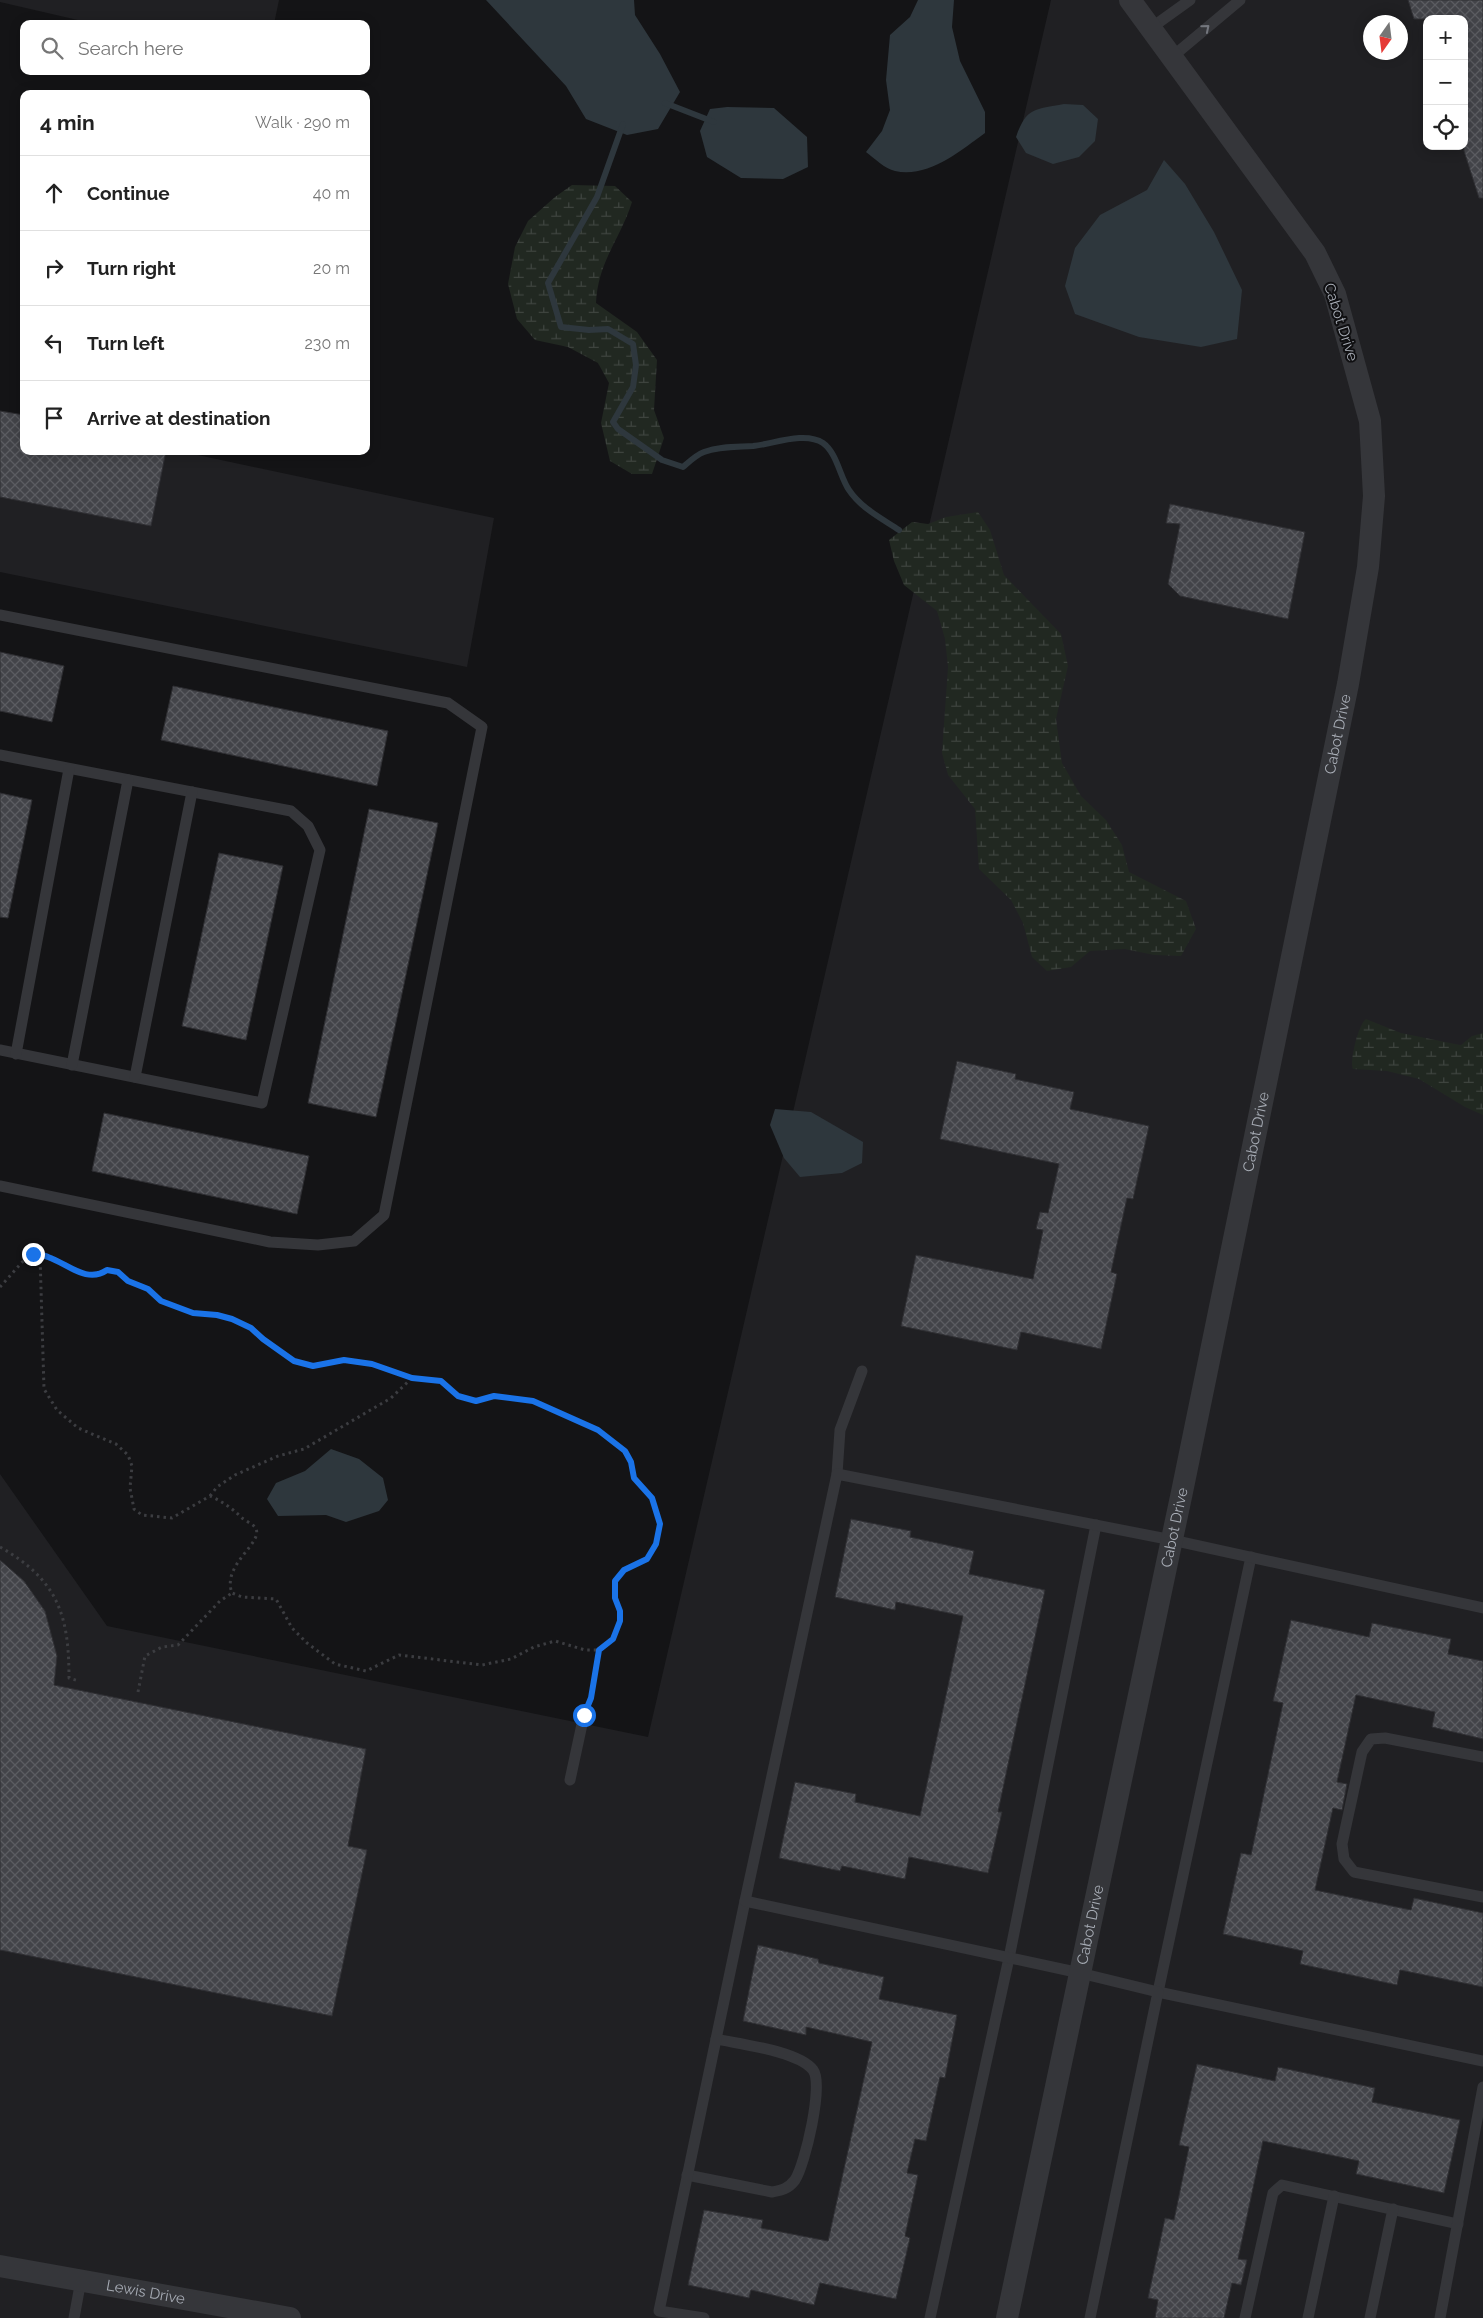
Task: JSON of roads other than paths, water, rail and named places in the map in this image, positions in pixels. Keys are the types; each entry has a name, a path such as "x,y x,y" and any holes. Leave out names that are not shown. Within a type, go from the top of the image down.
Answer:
{"street":[{"name":"Cabot Drive","path":"1007,2318 1172,1540 1348,684 1368,567 1374,496 1370,421 1335,294 1314,253 1130,0"},
{"name":"Lewis Drive","path":"0,2266 290,2318"}],"lane":[{"path":"1151,28 1190,0"},
{"path":"1172,57 1240,0"},
{"path":"0,615 448,703 482,727 384,1215 354,1241 318,1245 270,1242 0,1186"},
{"path":"0,756 291,811 308,826 320,850 262,1103 0,1050"},
{"path":"16,1054 69,768"},
{"path":"72,1065 128,780"},
{"path":"135,1078 192,792"},
{"path":"704,2318 658,2315 744,1902 837,1474 840,1430 862,1371"},
{"path":"837,1474 1172,1540 1483,1608"},
{"path":"930,2318 1009,1958 1096,1525"},
{"path":"1090,2318 1251,1557"},
{"path":"570,1780 584,1715"},
{"path":"1483,1756 1385,1738 1371,1740 1362,1752 1342,1844 1344,1860 1354,1872 1483,1897"},
{"path":"744,1902 1483,2060"},
{"path":"687,2175 772,2192 786,2190 795,2180 802,2164 817,2096 817,2081 814,2070 805,2062 792,2057 716,2039"},
{"path":"1440,2318 1483,2087"},
{"path":"1245,2318 1273,2194 1282,2185 1458,2224"},
{"path":"1308,2318 1334,2196"},
{"path":"1370,2318 1393,2209"},
{"path":"74,2318 81,2280"}],"waterway":[{"path":"665,103 714,122"},
{"path":"623,124 597,197 548,283 561,327 589,330 608,329 633,344 636,365 633,387 613,422 618,429 662,460 683,467 698,455 716,449 753,446 798,438 816,440 828,447 846,485 859,502 899,530"}]}
